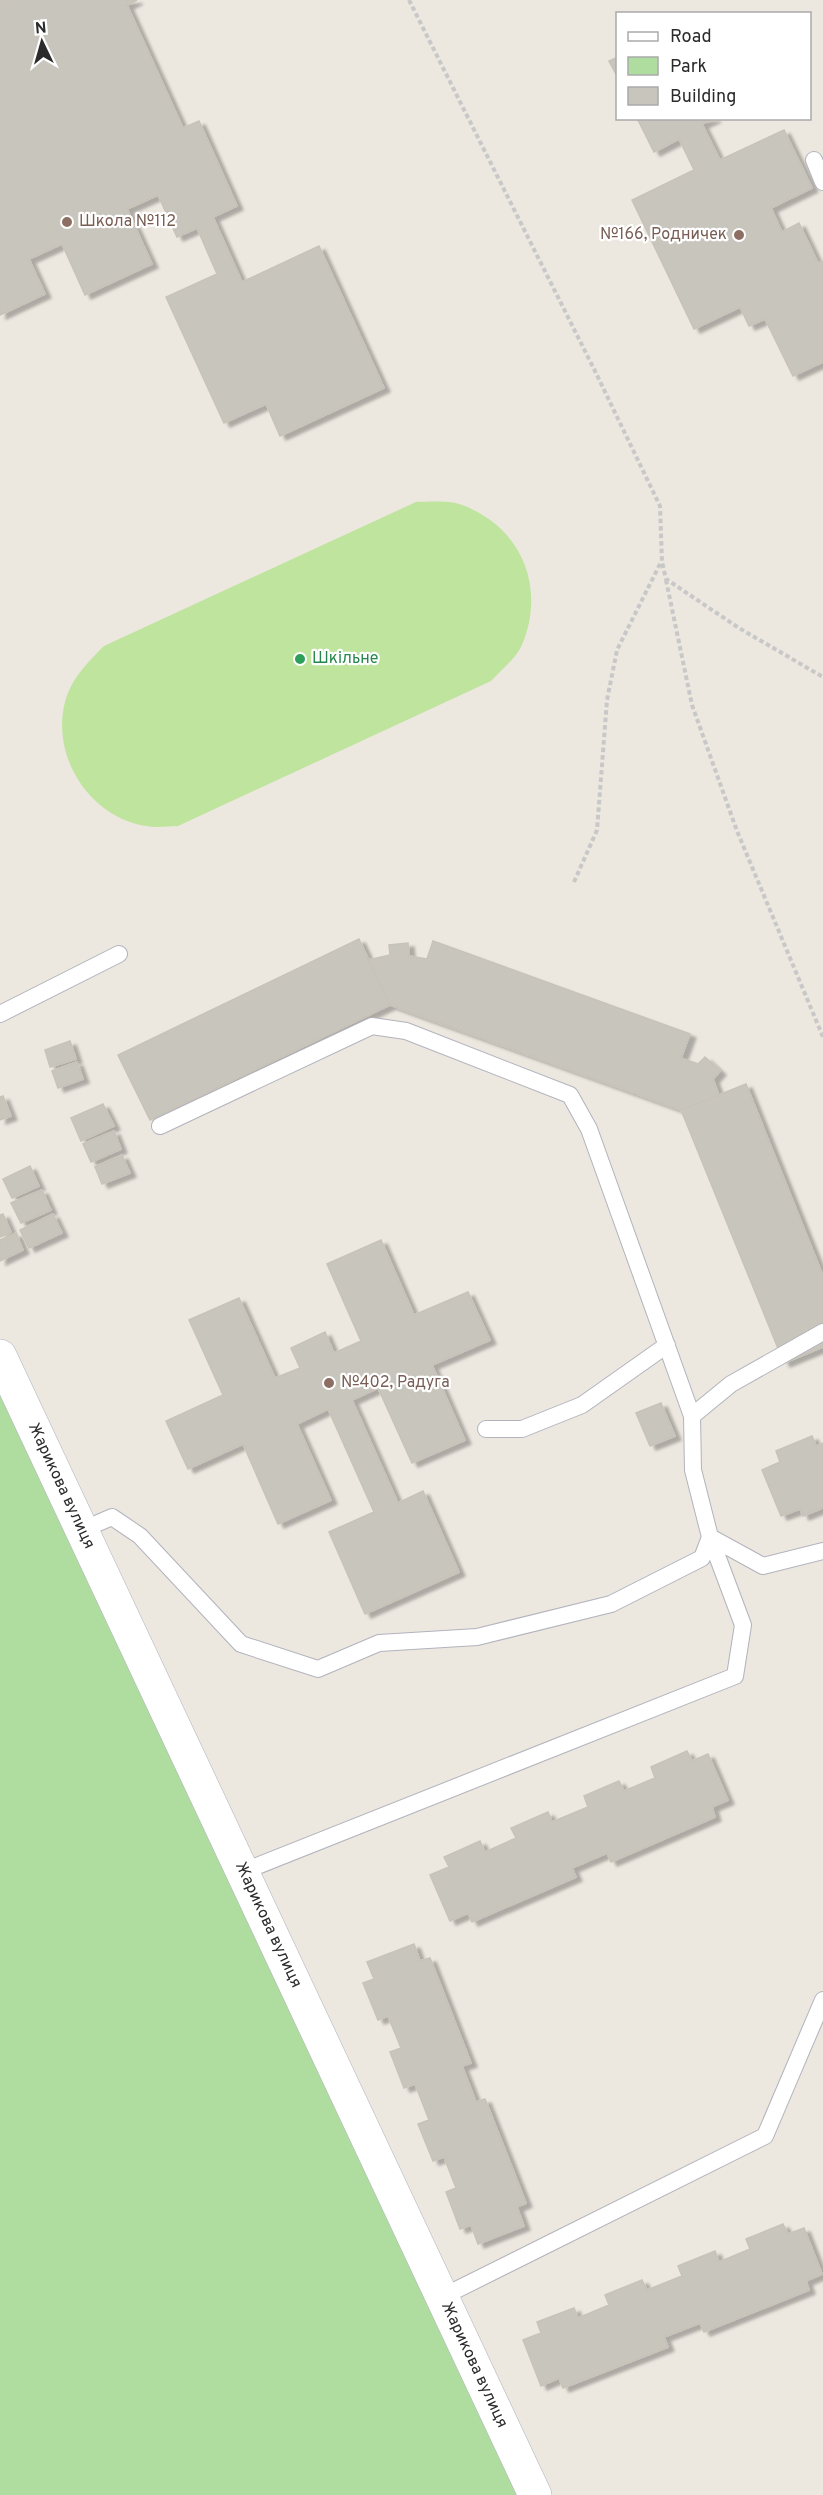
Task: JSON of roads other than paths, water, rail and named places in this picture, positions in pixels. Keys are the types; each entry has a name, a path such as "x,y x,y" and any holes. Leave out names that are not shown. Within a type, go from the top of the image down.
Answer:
{"street":[{"name":"Жарикова вулиця","path":"0,1356 535,2495"}],"lane":[{"path":"814,160 823,182"},
{"path":"0,1014 119,954"},
{"path":"160,1126 372,1026 406,1031 570,1095 589,1129 692,1416 693,1470 710,1537 743,1625 735,1676 242,1872"},
{"path":"692,1416 731,1384 823,1332"},
{"path":"486,1429 522,1429 582,1405 667,1346"},
{"path":"82,1530 112,1517 140,1536 241,1644 318,1669 379,1643 477,1637 611,1604 702,1558 710,1537"},
{"path":"710,1537 763,1566 823,1551"},
{"path":"442,2297 765,2136 823,2000"}],"place":[{"name":"Школа №112","path":"67,222"},
{"name":"№166, Родничек","path":"739,235"},
{"name":"Шкільне","path":"300,659"},
{"name":"№402, Радуга","path":"329,1383"}]}
